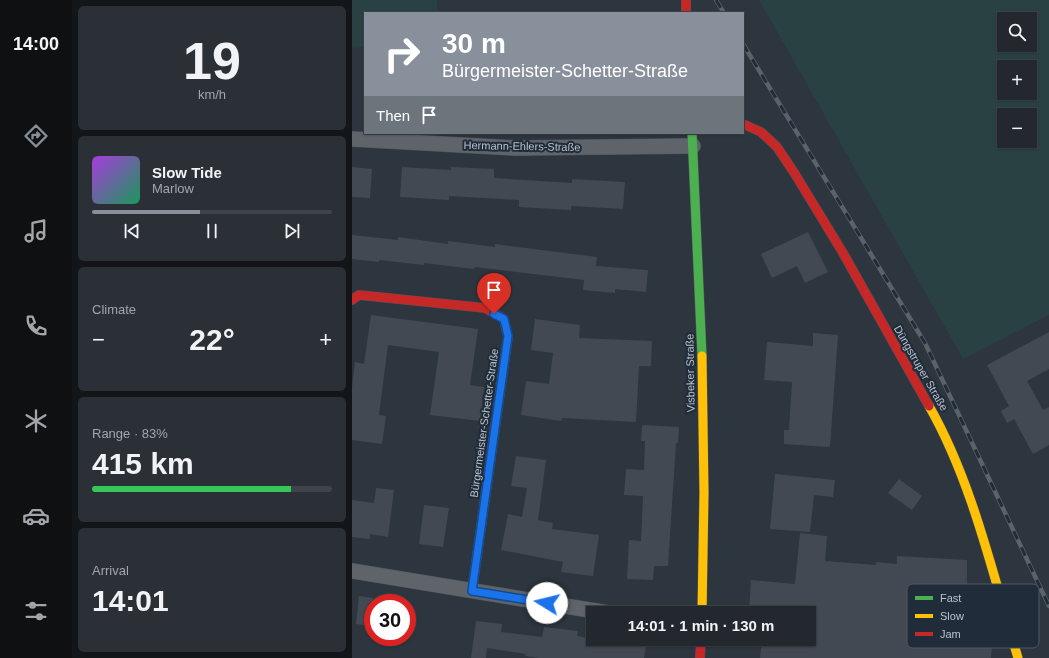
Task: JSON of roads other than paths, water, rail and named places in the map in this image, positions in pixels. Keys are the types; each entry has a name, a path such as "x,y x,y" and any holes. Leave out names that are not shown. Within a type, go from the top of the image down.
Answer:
{"street":[{"path":"686,0 686,12"},
{"name":"Düngstruper Straße","path":"744,124 761,132 777,147 795,174 843,253 944,432 965,484 995,584"},
{"name":"Hermann-Ehlers-Straße","path":"352,139 514,148 692,139"},
{"name":"Visbeker Straße","path":"692,139 700,304 704,464 702,606"},
{"name":"Bürgermeister-Schetter-Straße","path":"352,300 359,295 485,308 504,319 508,336 472,591"},
{"path":"352,571 586,609"},
{"path":"700,658 701,646"},
{"name":"Düngstruper Straße","path":"1015,648 1018,658"}],"railway":[{"path":"716,0 723,12"},
{"path":"744,46 925,343 1039,584"},
{"path":"1039,585 1049,606"}]}
